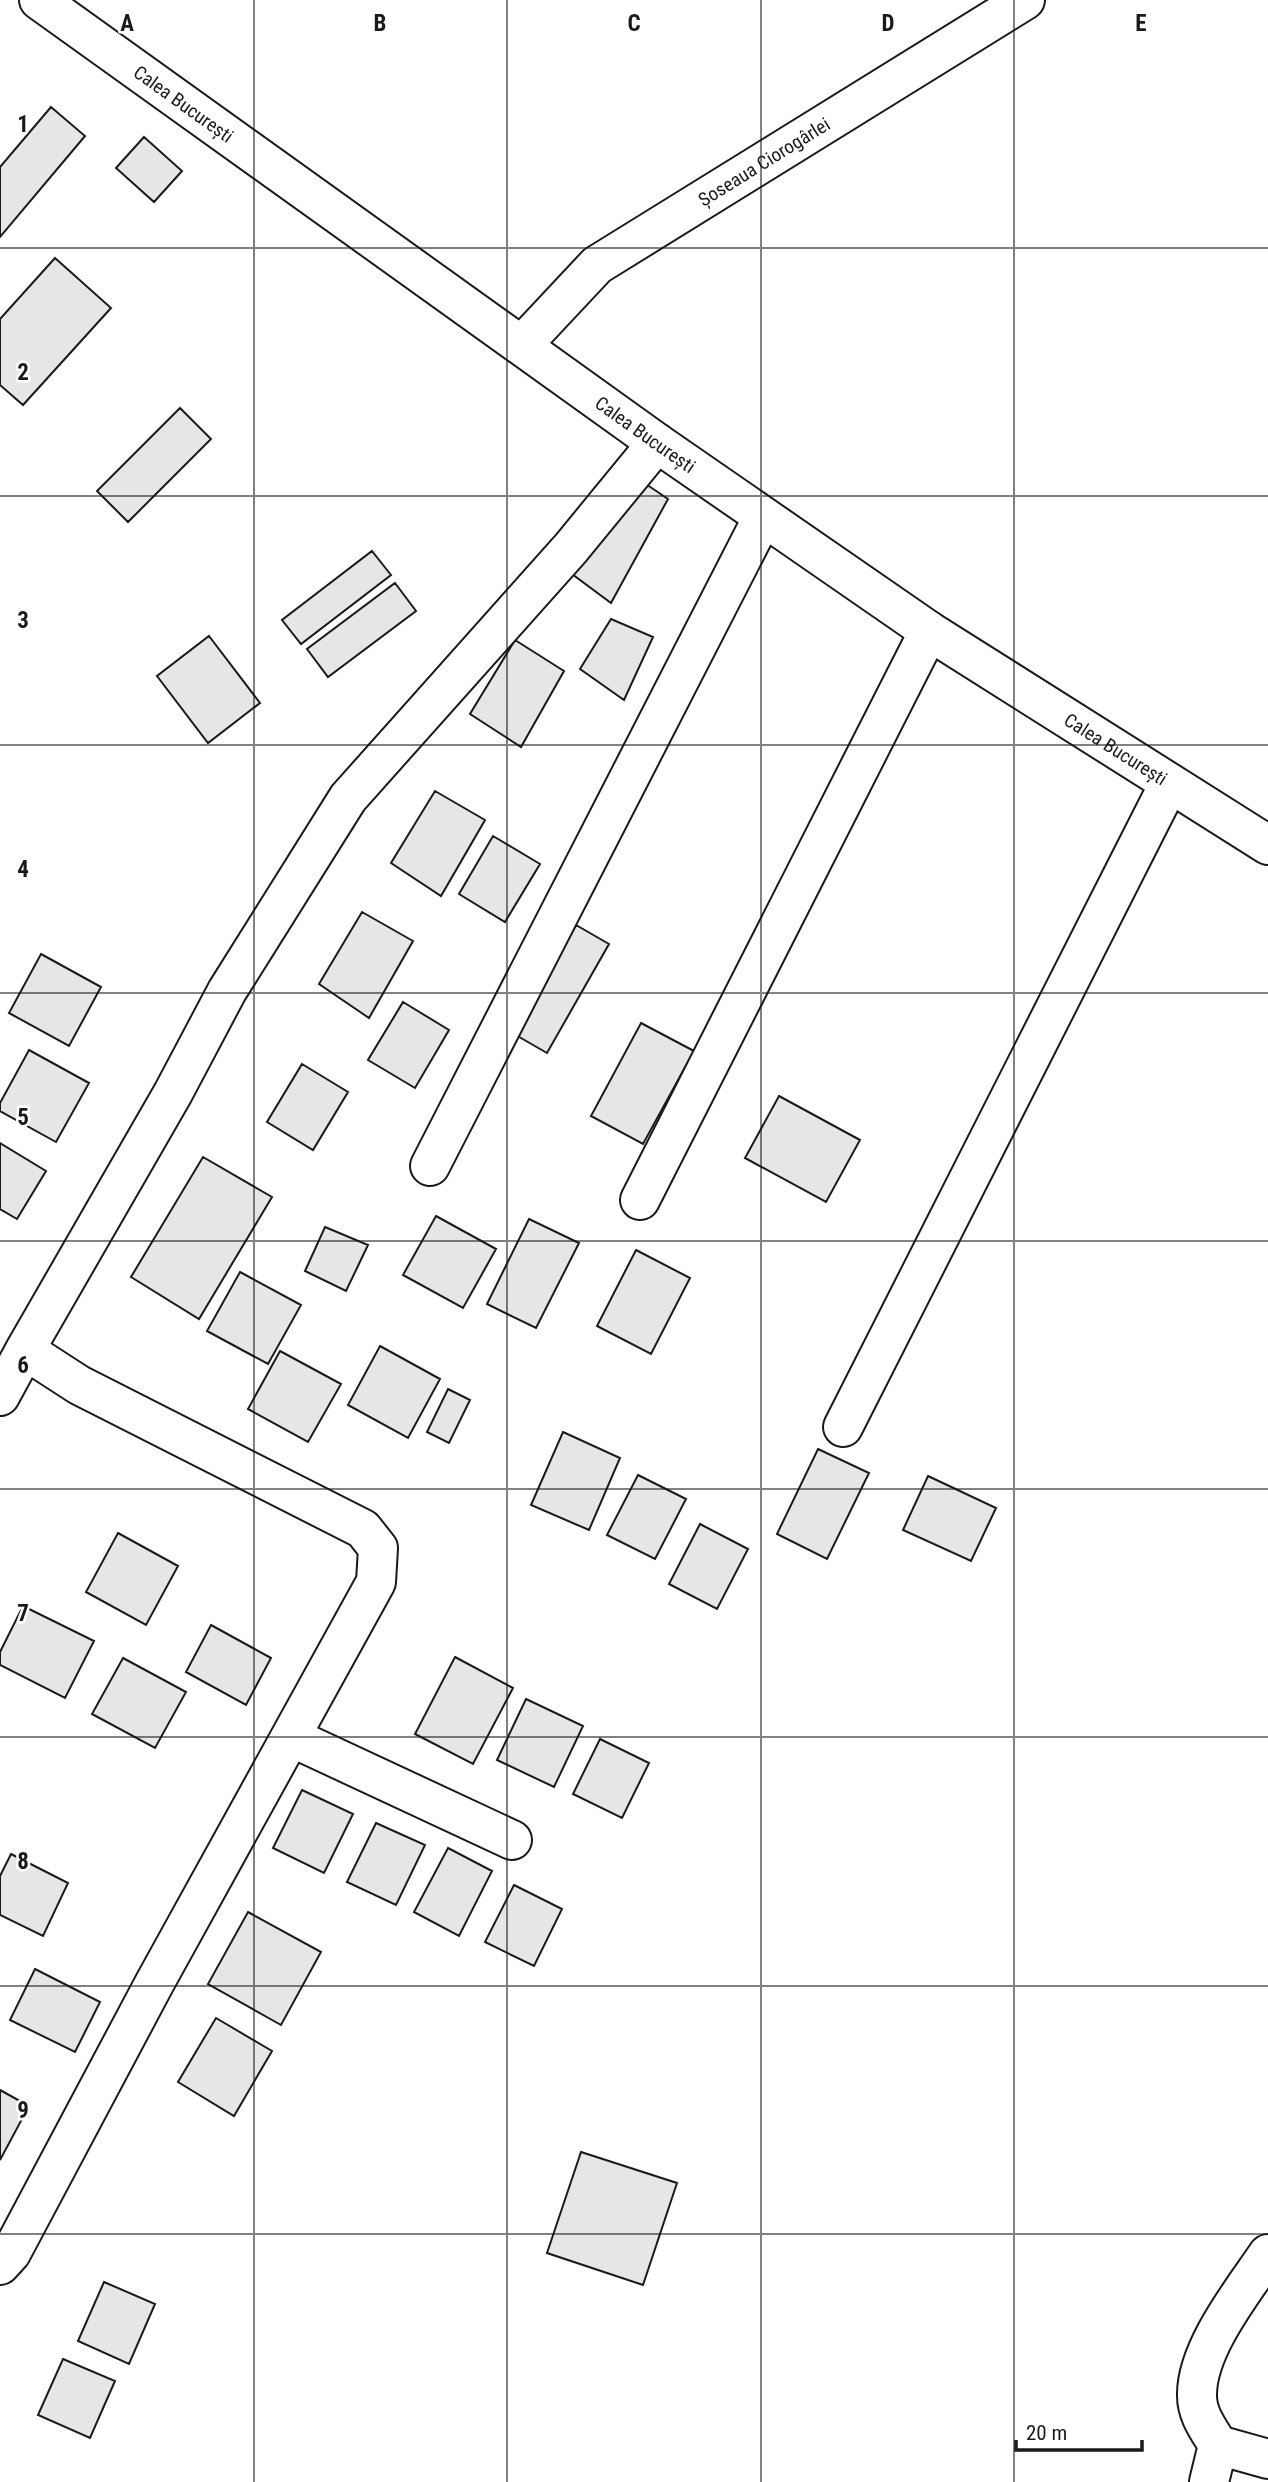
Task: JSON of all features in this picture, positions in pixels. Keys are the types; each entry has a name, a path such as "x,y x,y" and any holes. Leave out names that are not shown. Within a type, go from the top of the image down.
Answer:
{"street":[{"name":"Calea București","path":"38,0 763,517 929,631 1268,845"},
{"name":"Șoseaua Ciorogârlei","path":"522,345 597,265 1025,0"},
{"path":"0,1396 173,1093 227,991 348,798 571,548 657,443"},
{"path":"430,1167 763,517"},
{"path":"640,1200 929,631"},
{"path":"843,1427 1169,784"},
{"path":"0,2265 11,2253 376,1582 378,1548 363,1529 79,1385 24,1350"},
{"path":"290,1737 512,1840"},
{"path":"1268,2254 1229,2312 1204,2359 1196,2396 1201,2418 1218,2445 1268,2459"},
{"path":"1209,2482 1218,2445"}],"building":[{"path":"51,107 85,136 0,237 0,167"},
{"path":"144,137 182,171 154,202 116,168"},
{"path":"55,258 111,308 23,405 0,385 0,319"},
{"path":"180,408 211,439 128,522 97,491"},
{"path":"640,480 668,499 611,603 572,574"},
{"path":"372,551 391,575 301,644 282,620"},
{"path":"395,583 416,611 328,677 307,649"},
{"path":"611,619 653,637 624,700 580,669"},
{"path":"209,636 260,703 208,743 157,676"},
{"path":"515,640 564,671 521,747 470,714"},
{"path":"435,791 485,820 441,896 391,863"},
{"path":"493,836 540,864 505,922 459,894"},
{"path":"362,912 413,941 369,1018 319,984"},
{"path":"576,925 609,944 547,1053 514,1034"},
{"path":"41,954 101,987 69,1046 9,1013"},
{"path":"403,1002 449,1030 415,1088 368,1060"},
{"path":"641,1023 694,1051 643,1144 591,1116"},
{"path":"29,1050 89,1083 56,1142 0,1111 0,1103"},
{"path":"302,1064 348,1092 313,1150 267,1122"},
{"path":"779,1096 860,1140 826,1202 745,1158"},
{"path":"0,1143 46,1171 17,1219 0,1209"},
{"path":"203,1157 272,1197 199,1319 131,1277"},
{"path":"436,1216 496,1249 463,1308 403,1275"},
{"path":"529,1219 579,1243 536,1328 487,1304"},
{"path":"325,1227 368,1245 346,1291 305,1271"},
{"path":"636,1250 690,1278 651,1354 597,1326"},
{"path":"240,1272 301,1305 268,1364 207,1331"},
{"path":"380,1346 440,1379 408,1438 348,1405"},
{"path":"280,1351 341,1384 308,1442 248,1409"},
{"path":"448,1389 470,1400 449,1443 427,1432"},
{"path":"563,1432 620,1458 589,1530 531,1505"},
{"path":"818,1449 869,1473 827,1559 777,1534"},
{"path":"638,1475 686,1499 655,1559 607,1535"},
{"path":"928,1476 996,1508 971,1561 903,1530"},
{"path":"700,1524 748,1549 717,1609 669,1584"},
{"path":"118,1533 178,1566 146,1625 86,1592"},
{"path":"23,1606 94,1641 65,1698 0,1665 0,1652"},
{"path":"211,1625 271,1658 246,1705 186,1672"},
{"path":"455,1657 513,1688 473,1764 415,1734"},
{"path":"123,1658 186,1692 155,1748 92,1714"},
{"path":"526,1699 583,1726 554,1787 497,1760"},
{"path":"600,1739 649,1763 622,1818 573,1794"},
{"path":"302,1790 353,1814 324,1873 273,1848"},
{"path":"376,1823 425,1845 396,1905 347,1882"},
{"path":"448,1848 492,1871 459,1936 414,1912"},
{"path":"11,1854 68,1883 43,1936 0,1915 0,1876"},
{"path":"514,1885 562,1909 534,1966 485,1942"},
{"path":"248,1912 321,1952 281,2025 208,1984"},
{"path":"35,1969 100,2002 75,2052 10,2020"},
{"path":"216,2018 272,2051 234,2116 178,2082"},
{"path":"0,2090 29,2106 0,2160"},
{"path":"581,2152 677,2183 643,2285 547,2253"},
{"path":"104,2282 155,2304 129,2364 78,2341"},
{"path":"63,2359 115,2381 90,2438 38,2415"}]}
